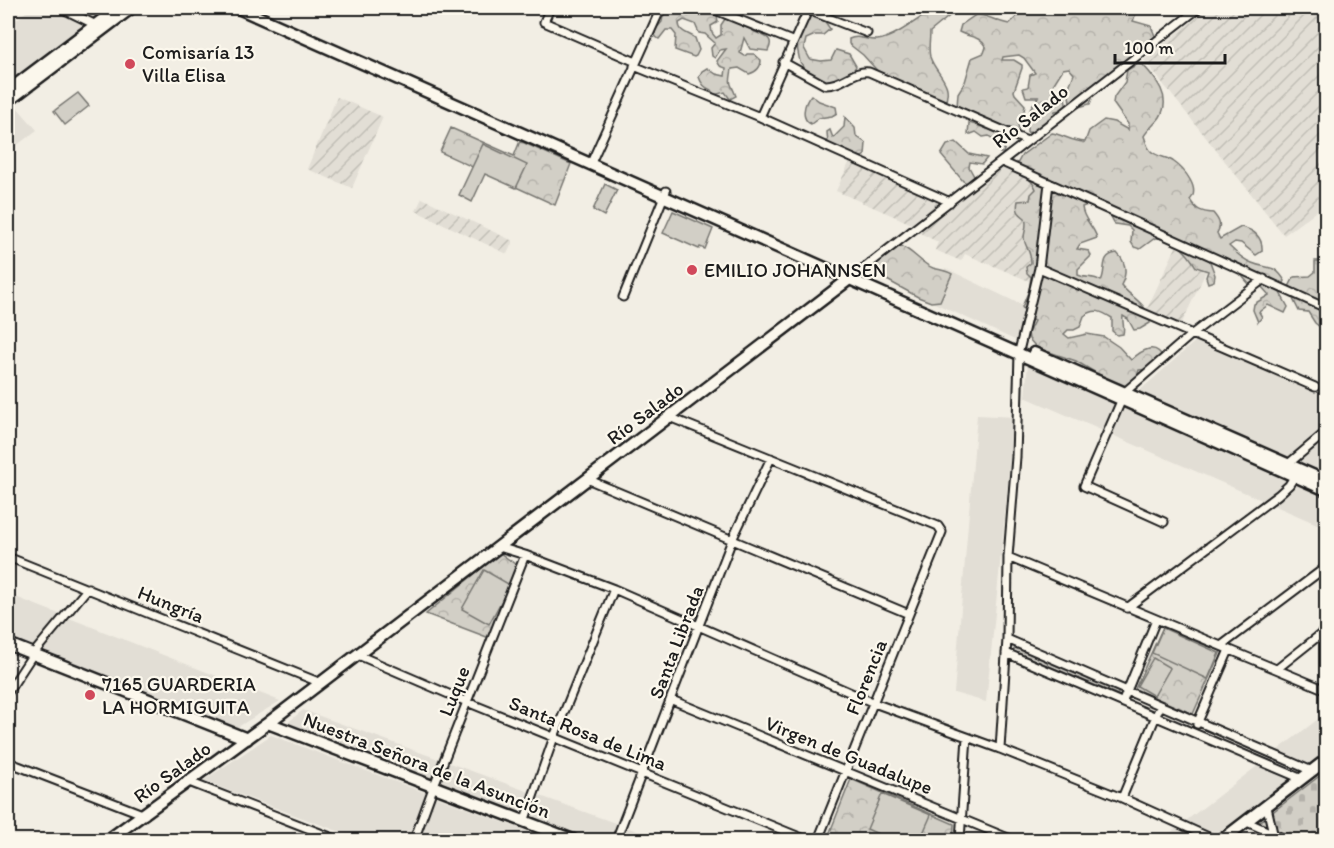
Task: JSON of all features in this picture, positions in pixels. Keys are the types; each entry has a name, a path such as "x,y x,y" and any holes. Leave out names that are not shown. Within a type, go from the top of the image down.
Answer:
{"main road":[{"path":"8,100 99,27 118,8"},
{"path":"8,91 99,27 131,8"},
{"path":"238,8 498,120"},
{"path":"252,8 591,162 1297,473 1326,490"},
{"name":"Río Salado","path":"108,840 145,815 358,655 851,277"},
{"path":"1123,396 1287,465 1297,473 1326,481"},
{"path":"8,644 247,739"},
{"name":"Nuestra Señora de la Asunción","path":"268,723 573,840"},
{"path":"1222,840 1326,760"}],"street":[{"path":"61,8 99,27"},
{"path":"550,8 544,22 950,202"},
{"path":"591,162 661,8"},
{"path":"710,8 792,41"},
{"name":"Río Salado","path":"851,277 1199,8"},
{"path":"759,117 808,9 867,33"},
{"path":"783,62 825,85 832,86 860,71 869,72 1027,141"},
{"path":"1002,162 1326,308"},
{"path":"1000,749 1007,639 1008,557 1016,457 1019,351 1039,268 1049,183"},
{"path":"623,297 665,194"},
{"path":"1039,268 1315,387"},
{"path":"1164,522 1084,486 1123,396 1192,334 1264,279"},
{"path":"669,417 771,458"},
{"path":"1287,465 1326,432"},
{"name":"Florencia","path":"771,458 939,526 942,532 818,840"},
{"name":"Santa Librada","path":"616,840 732,540 771,458"},
{"path":"1127,608 1278,495 1297,473"},
{"path":"587,479 909,614"},
{"path":"499,547 614,589 874,703 1000,749 1122,798 1215,840"},
{"name":"Luque","path":"414,840 525,555"},
{"name":"Hungría","path":"8,557 321,683"},
{"path":"1008,557 1326,690"},
{"path":"1221,646 1326,567"},
{"path":"8,692 33,654 88,588"},
{"path":"524,822 554,737 614,589"},
{"path":"1123,701 1156,620"},
{"path":"1277,669 1326,630"},
{"path":"1007,639 1312,771"},
{"path":"1194,731 1229,650"},
{"path":"1006,653 1194,731 1302,779"},
{"name":"Santa Rosa de Lima","path":"358,655 467,702 807,840"},
{"name":"Virgen de Guadalupe","path":"672,700 1013,840"},
{"path":"1122,798 1160,705"},
{"path":"960,840 967,737"},
{"path":"8,762 145,815"},
{"path":"189,782 338,840"},
{"path":"1267,807 1272,837"},
{"path":"1247,822 1272,837 1287,840"},
{"path":"990,840 992,831"}],"shaded area":[{"path":"31,8 115,8 8,83 8,26"},
{"path":"1209,8 1326,8 1326,204 1284,235 1144,60"},
{"path":"337,97 383,117 352,188 307,169"},
{"path":"16,106 37,130 8,152 8,112"},
{"path":"850,161 935,196 937,204 912,224 836,191"},
{"path":"1000,165 1041,183 1044,189 1029,281 965,254 961,261 935,250 938,242 918,232"},
{"path":"422,198 513,241 507,254 416,211"},
{"path":"1176,247 1210,263 1181,325 1147,309"},
{"path":"945,268 1024,306 1017,341 930,301"},
{"path":"1199,338 1326,397 1326,476 1137,393"},
{"path":"1028,363 1326,495 1326,528 1025,397"},
{"path":"977,415 1015,417 986,702 954,693"},
{"path":"8,594 280,701 236,728 8,636"},
{"path":"303,710 662,840 587,840 280,729"},
{"path":"1326,713 1326,759 1220,840 1161,840"},
{"path":"271,735 551,840 362,840 203,781"}],"green space":[{"path":"682,8 698,8 717,15 718,22 711,26 716,38 721,35 721,25 728,18 743,23 770,40 768,51 750,49 744,38 740,53 745,56 754,54 761,60 761,63 758,69 749,74 739,68 732,69 731,83 736,96 730,99 725,92 714,95 701,81 699,77 707,68 716,74 725,76 726,68 720,66 717,61 726,49 720,50 715,58 712,56 711,48 715,43 705,34 699,33 695,24 684,20 679,23 682,31 695,38 699,50 694,57 675,50 676,35 672,30 666,30 659,39 656,37 654,31 668,10 680,11 688,16 694,14 690,9"},
{"path":"803,8 816,12 830,29 823,35 815,35 806,39 804,48 810,59 831,60 836,50 849,54 856,66 852,73 823,84 809,74 800,62 794,32"},
{"path":"935,8 959,8 930,32 930,57 947,91 944,105 936,106 920,94 883,77 863,55 849,44 849,39 859,37 869,40 884,39"},
{"path":"1026,8 1138,8 1133,21 1151,26 1155,36 1096,88 1090,104 1079,107 1070,102 1068,89 1074,74 1069,68 1063,69 1051,88 1055,96 1061,90 1064,91 1067,109 1055,111 1051,122 1034,133 1027,132 1027,123 1031,107 1038,97 1026,97 1023,88 1028,87 1030,75 1035,73 1019,55 1003,57 1002,60 1014,60 1022,65 1014,91 1025,105 1018,122 1019,134 957,107 958,93 965,82 972,58 984,53 986,47 977,39 959,32 961,25 977,14 1009,24"},
{"path":"1138,64 1143,65 1153,76 1161,89 1164,102 1160,117 1144,136 1149,149 1154,154 1172,160 1186,174 1194,190 1190,200 1199,210 1213,213 1219,223 1217,233 1220,239 1241,227 1257,235 1262,251 1256,255 1241,243 1235,242 1229,246 1249,262 1278,272 1285,281 1279,291 1288,307 1285,313 1268,305 1259,312 1262,317 1258,322 1253,310 1254,304 1269,295 1261,286 1249,284 1236,269 1209,259 1215,275 1214,281 1208,283 1206,277 1208,271 1196,267 1179,246 1162,238 1155,238 1140,249 1134,247 1131,242 1132,230 1128,226 1115,224 1104,209 1098,210 1087,205 1082,207 1084,216 1097,238 1080,244 1077,249 1089,251 1091,256 1078,269 1078,275 1101,281 1106,260 1111,254 1117,253 1125,269 1121,285 1143,306 1150,323 1134,330 1128,319 1123,316 1123,334 1117,335 1112,331 1112,318 1095,311 1084,316 1080,327 1068,330 1064,334 1069,338 1087,334 1104,337 1119,347 1131,360 1145,350 1157,350 1164,359 1163,365 1139,370 1136,381 1126,387 1108,383 1076,361 1037,348 1029,339 1028,333 1034,321 1028,318 1022,307 1029,290 1031,277 1026,267 1031,263 1031,259 1024,238 1026,221 1017,207 1018,201 1030,200 1031,194 1036,189 1016,166 1022,155 1052,133 1085,142 1089,131 1104,120 1114,122 1128,130 1128,124 1113,103 1114,97 1125,82 1127,70"},
{"path":"78,93 89,106 65,125 54,111"},
{"path":"811,95 819,101 836,107 837,113 819,118 811,124 808,122 804,111"},
{"path":"845,117 855,128 856,136 866,143 865,155 862,157 839,147 833,148 828,144 827,132 830,130 833,138 844,127"},
{"path":"969,123 1006,137 1003,153 1000,153 998,144 989,136 983,137 976,132 968,134"},
{"path":"451,128 514,156 520,141 571,164 555,205 440,152"},
{"path":"956,142 969,154 987,158 982,164 970,162 969,167 975,178 971,185 963,181 941,155 947,145"},
{"path":"483,144 527,165 516,188 485,174 472,202 459,195"},
{"path":"605,184 617,190 604,216 593,210"},
{"path":"673,211 713,229 705,249 700,247 699,249 663,233"},
{"path":"899,245 909,250 928,266 952,274 940,301 931,302 918,297 876,274 876,264"},
{"path":"1315,261 1326,261 1326,311 1320,327 1308,312 1299,311 1288,289 1294,277 1310,276 1315,272"},
{"path":"500,553 519,567 492,639 426,614"},
{"path":"484,570 510,585 489,624 462,609"},
{"path":"1163,628 1219,653 1208,679 1152,653"},
{"path":"1162,629 1221,651 1193,714 1135,689"},
{"path":"1015,648 1118,692 1118,695 1013,651"},
{"path":"1153,658 1170,668 1154,696 1137,686"},
{"path":"1326,771 1326,840 1278,840 1253,827"},
{"path":"851,779 954,824 953,840 835,840 828,837"},
{"path":"882,794 931,815 920,840 891,840 867,829"}],"place":[{"name":"Comisaría 13 Villa Elisa","path":"130,64"},
{"name":"EMILIO JOHANNSEN","path":"692,270"},
{"name":"7165 GUARDERIA LA HORMIGUITA","path":"90,695"}]}
